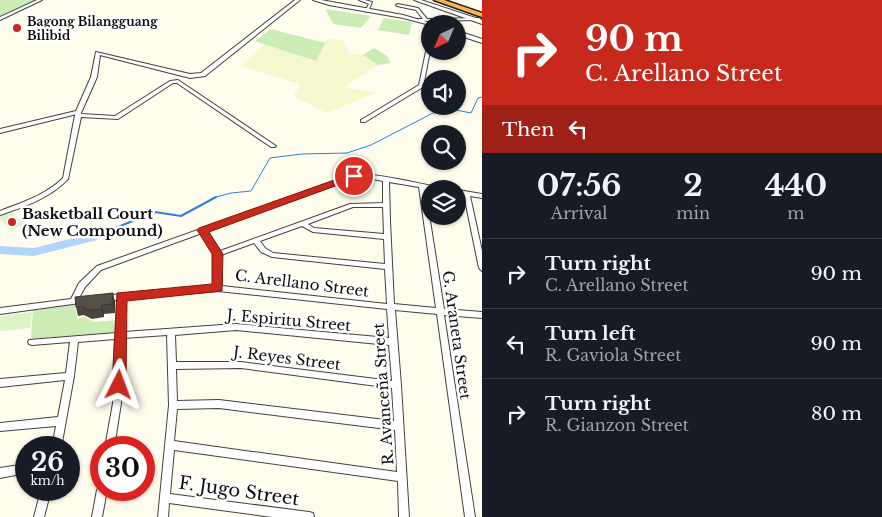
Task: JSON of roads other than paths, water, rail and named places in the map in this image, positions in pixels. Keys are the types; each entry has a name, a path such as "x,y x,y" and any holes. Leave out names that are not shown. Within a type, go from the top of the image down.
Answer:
{"highway":[{"path":"437,0 479,19"},
{"path":"455,0 482,9"}],"street":[{"path":"0,19 40,0"},
{"path":"0,213 44,195 66,178 78,114 94,77 98,53 190,76 203,76 298,0"},
{"path":"315,0 367,11 421,19"},
{"path":"361,0 371,3 367,11"},
{"path":"416,0 479,19"},
{"path":"398,5 417,8 421,15"},
{"path":"466,20 479,19"},
{"path":"466,36 482,41"},
{"path":"363,121 421,86 426,60"},
{"path":"0,131 78,114 114,118 172,82 178,81 273,146"},
{"path":"74,301 82,285 99,268 354,176 386,179 421,186"},
{"name":"R. Avanceña Street","path":"386,179 388,267 404,517"},
{"path":"482,196 467,194 482,268"},
{"path":"218,254 352,204 386,205"},
{"path":"302,223 313,230 388,237"},
{"name":"G. Araneta Street","path":"428,225 470,517"},
{"path":"203,230 218,254 218,288"},
{"path":"255,240 263,250 272,254 388,267"},
{"name":"C. Arellano Street","path":"0,311 74,301 218,288 482,315"},
{"path":"111,436 117,403 121,297"},
{"name":"J. Espiritu Street","path":"32,342 236,327 394,342"},
{"path":"162,517 174,405 171,332"},
{"path":"59,436 70,376 74,339"},
{"name":"J. Reyes Street","path":"172,366 241,365 397,385"},
{"path":"0,383 70,376"},
{"path":"174,405 219,404 399,426"},
{"path":"0,427 62,421"},
{"path":"171,444 402,477"},
{"path":"0,473 15,471"},
{"name":"F. Jugo Street","path":"165,498 309,517"},
{"path":"39,517 43,501"},
{"path":"97,517 100,501"}],"waterway":[{"path":"215,197 231,193 251,191 270,158 302,154 347,153 371,145 433,113 451,109 471,113 478,98 482,97"},
{"path":"93,237 155,212 181,216 215,197"},
{"path":"0,250 34,252 93,237"}],"place":[{"name":"Bagong Bilangguang Bilibid","path":"17,28"},
{"name":"Basketball Court (New Compound)","path":"12,222"}]}
